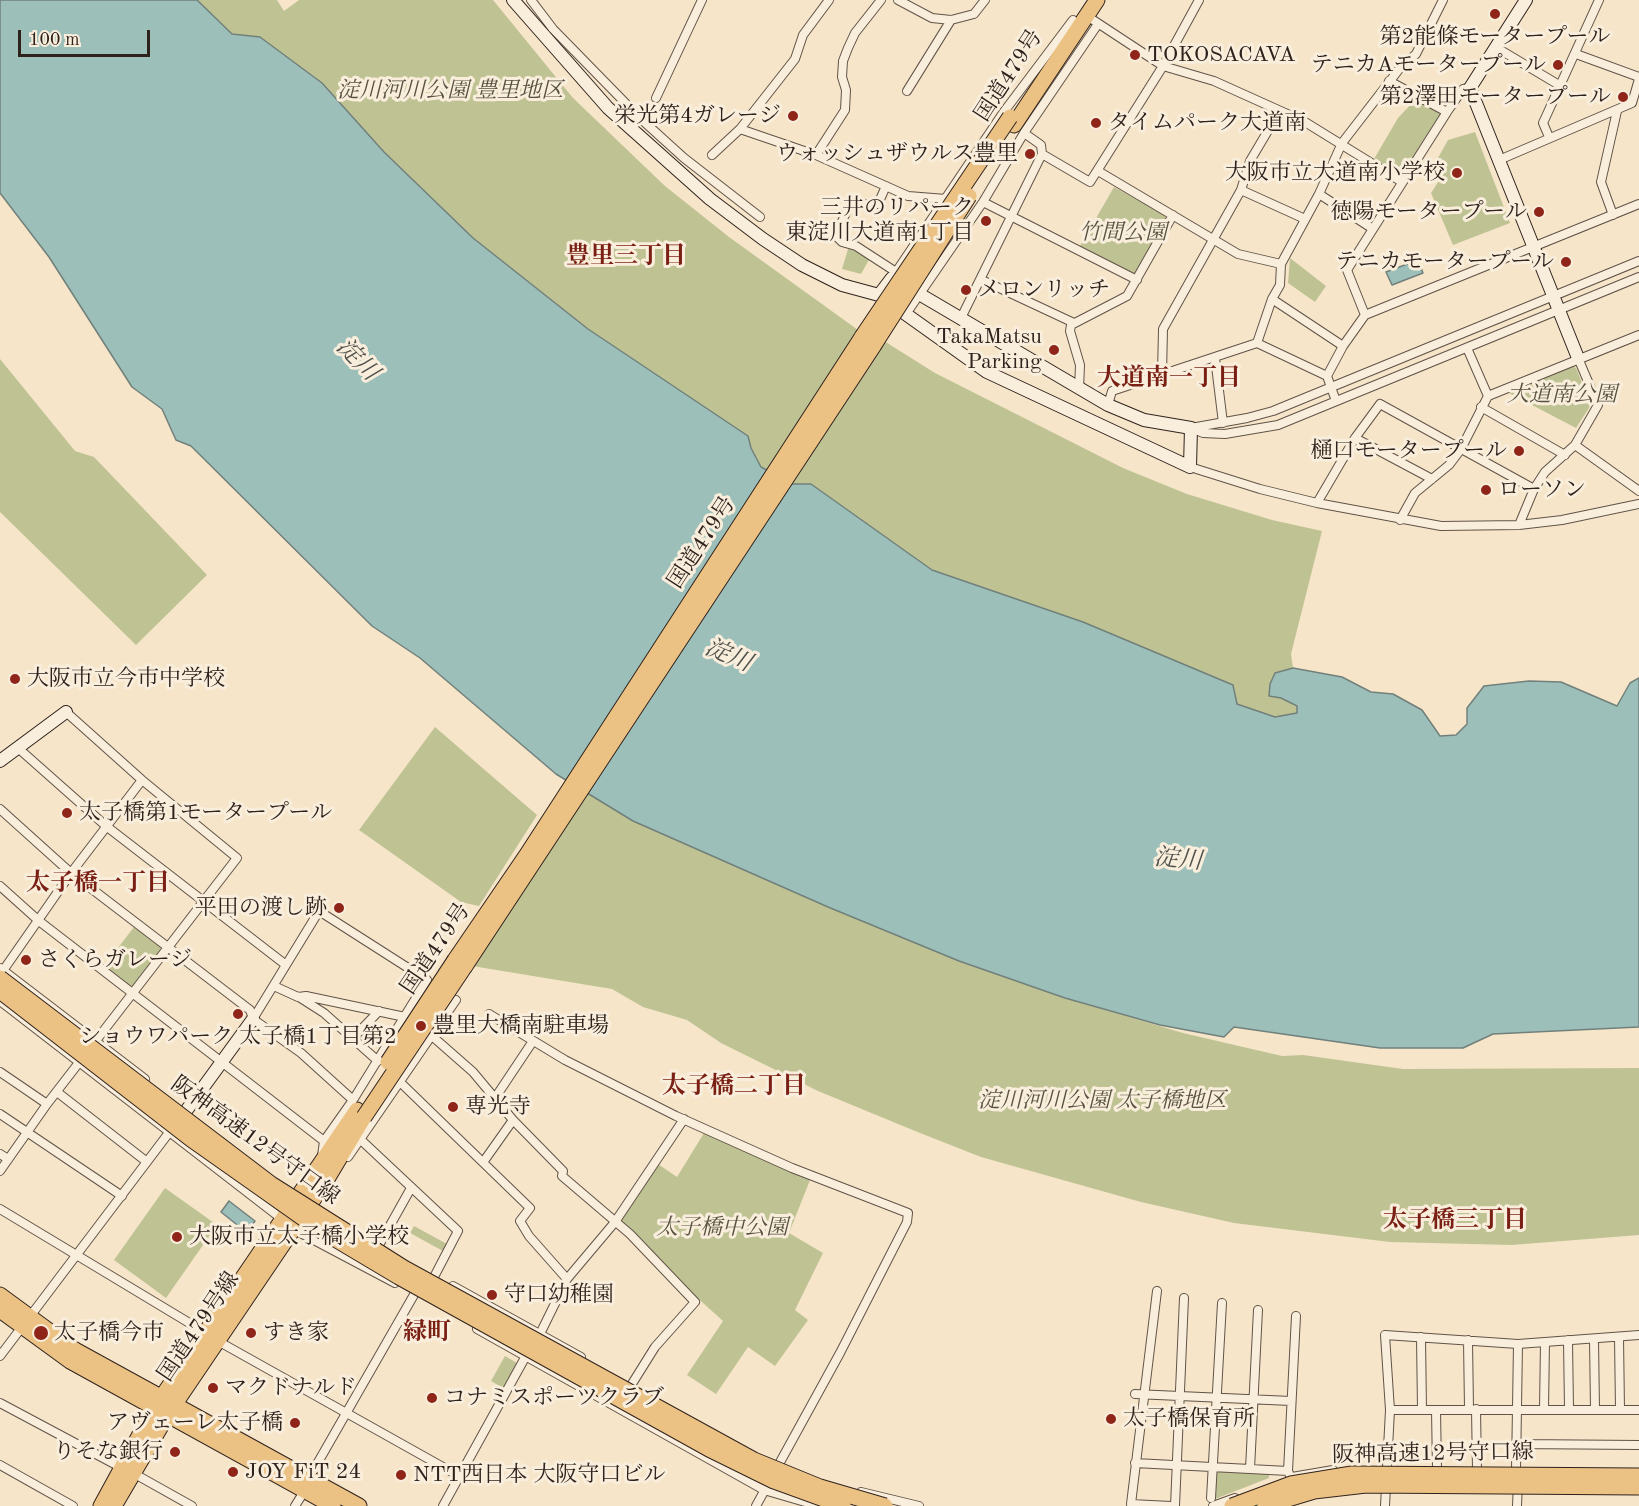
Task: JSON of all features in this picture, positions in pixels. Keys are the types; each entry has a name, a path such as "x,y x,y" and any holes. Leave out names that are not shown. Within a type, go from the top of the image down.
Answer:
{"highway":[{"name":"国道479号","path":"358,1109 874,345 1086,20 1085,0"},
{"path":"1086,20 1096,0"},
{"name":"阪神高速12号守口線","path":"1,973 271,1185 394,1262 754,1460 820,1487 885,1506"},
{"name":"阪神高速12号守口線","path":"0,991 256,1187 330,1236 399,1277 709,1449 774,1481 843,1506"},
{"name":"国道479号線","path":"114,1506 128,1471 165,1405 304,1200 322,1159 358,1109"},
{"name":"国道479号線","path":"304,1200 327,1179 358,1109"},
{"path":"0,1295 26,1323 69,1361 165,1405 307,1484 359,1506"},
{"path":"0,1310 26,1323"},
{"name":"国道479号線","path":"101,1506 128,1471"},
{"name":"阪神高速12号守口線","path":"1232,1506 1291,1484 1352,1474 1639,1476"},
{"path":"307,1484 333,1506"},
{"name":"阪神高速12号守口線","path":"1265,1506 1314,1491 1366,1485 1639,1487"}],"street":[{"path":"513,0 608,108 710,199 802,265 842,285 879,295 987,372 1190,467 1260,489 1317,503 1441,526 1519,525 1562,520 1639,504"},
{"path":"531,0 553,29 640,119 684,158 760,217"},
{"path":"656,98 702,0"},
{"path":"712,156 740,129 795,59 803,35 829,0"},
{"path":"816,155 845,110 847,96 842,77 843,61 848,48 855,33 881,0"},
{"path":"898,0 932,18 951,20 974,14 985,0"},
{"path":"1042,154 1090,182 1163,66 1199,0"},
{"path":"1257,343 1272,299 1280,285 1281,264 1319,194 1342,143 1389,81 1416,54 1443,0"},
{"path":"1365,315 1347,270 1447,112 1463,89 1470,88 1526,0"},
{"path":"1549,137 1543,123 1599,0"},
{"path":"907,91 951,20"},
{"path":"879,295 1003,113 1086,20"},
{"path":"906,314 983,202 1016,125 1086,20"},
{"path":"1086,20 1163,66 1214,81 1305,122 1402,182"},
{"path":"1497,48 1559,85"},
{"path":"1499,160 1549,137 1636,105 1639,78 1576,54"},
{"path":"1389,81 1447,112"},
{"path":"1470,88 1598,405 1575,445 1545,472 1534,489 1519,525"},
{"path":"1613,215 1601,182 1617,111"},
{"path":"1162,374 1163,329 1241,190 1250,161 1279,112"},
{"path":"960,320 982,280 1042,154 1041,145 1016,125"},
{"path":"740,129 816,155 908,196 946,199"},
{"path":"1098,171 1238,254 1281,264"},
{"path":"886,186 878,204 849,205 836,236 842,242 856,246 920,294 960,320 1108,405 1144,420 1203,432 1225,434 1278,425 1639,277"},
{"path":"1241,190 1305,219"},
{"path":"1319,194 1373,229"},
{"path":"983,202 1137,280"},
{"path":"1336,401 1327,376 1342,346 1365,315 1534,249 1639,204"},
{"path":"1079,389 1080,365 1070,331 1071,325 1127,296 1173,215"},
{"path":"1191,428 1273,411 1639,261"},
{"path":"982,280 1074,323"},
{"path":"1272,299 1342,346"},
{"path":"1400,520 1415,494 1449,465 1461,449 1488,396 1639,335"},
{"path":"1108,405 1112,391 1257,343 1327,376"},
{"path":"1467,348 1488,396"},
{"path":"1215,358 1223,423"},
{"path":"1317,503 1356,438 1380,404 1534,489"},
{"path":"1481,407 1565,455"},
{"path":"1190,467 1191,428"},
{"path":"1356,438 1432,479"},
{"path":"1575,445 1639,491"},
{"path":"0,761 66,712 142,780 237,858 27,1132 4,1157 0,1171"},
{"path":"18,748 106,826 286,965"},
{"path":"142,780 71,873 1,973 96,1041 304,1200 425,1272 540,1332 630,1387 779,1467 812,1479 919,1506"},
{"path":"0,809 71,873 250,1010 253,1019 301,1053 358,1109"},
{"path":"0,886 39,921 324,1141"},
{"path":"0,1356 253,1019 319,911 427,980 378,1061 358,1109 324,1141 322,1159"},
{"path":"273,986 298,997 324,1013 378,1061"},
{"path":"298,997 306,996 405,1017"},
{"path":"327,1179 340,1167 401,1083 456,999"},
{"path":"0,1001 287,1224 415,1293 764,1490 819,1506"},
{"path":"354,1038 378,1011"},
{"path":"489,1014 565,1060 684,1119 792,1168 908,1213 907,1221 840,1353 756,1506"},
{"path":"432,1036 473,1072 513,1120 563,1171 562,1176 630,1234 695,1302 655,1347 630,1387"},
{"path":"495,1098 533,1041"},
{"path":"0,1072 47,1104"},
{"path":"401,1083 530,1208 520,1221 529,1236 567,1280"},
{"path":"57,1092 147,1162"},
{"path":"0,1114 122,1196"},
{"path":"443,1506 567,1280 615,1222 684,1119"},
{"path":"484,1161 513,1120"},
{"path":"360,1140 458,1231 434,1277"},
{"path":"379,1245 411,1188"},
{"path":"0,1209 211,1337 459,1476"},
{"path":"295,1506 425,1272"},
{"path":"1157,1291 1131,1504 1173,1506 1177,1466 1184,1298"},
{"path":"1222,1303 1215,1398 1212,1502 1290,1475 1329,1470 1388,1468 1639,1470"},
{"path":"1250,1470 1258,1310"},
{"path":"1290,1475 1296,1316"},
{"path":"1385,1506 1390,1410 1385,1335 1518,1344 1639,1335"},
{"path":"1421,1337 1422,1410"},
{"path":"1618,1337 1620,1410"},
{"path":"1594,1338 1595,1410"},
{"path":"1468,1340 1477,1470"},
{"path":"1568,1340 1569,1409"},
{"path":"1544,1409 1545,1342"},
{"path":"1517,1506 1518,1344"},
{"path":"1135,1394 1291,1401"},
{"path":"0,1403 192,1506"},
{"path":"1390,1410 1639,1410"},
{"path":"1436,1410 1437,1469"},
{"path":"1516,1443 1639,1445"},
{"path":"1135,1463 1214,1467 1290,1475"},
{"path":"0,1465 73,1506"},
{"path":"1283,1506 1345,1492 1386,1490 1639,1492"}],"green space":[{"name":"淀川河川公園 豊里地区","path":"197,0 277,0 284,11 299,0 493,0 573,98 665,186 729,237 858,330 884,341 935,373 1123,468 1187,494 1272,520 1322,531 1291,654 1293,668 1275,673 1281,698 1297,707 1297,713 1276,717 1237,704 1233,685 1083,622 932,570 811,484 793,484 761,467 473,238 384,152 322,83 260,37 232,34"},
{"path":"1415,100 1442,116 1404,175 1399,176 1374,159 1398,118"},
{"path":"1475,132 1510,223 1453,245 1431,193 1444,173 1434,165 1448,140"},
{"name":"竹間公園","path":"1114,187 1165,215 1166,220 1136,274 1132,275 1080,246"},
{"path":"849,246 870,258 861,274 842,269"},
{"path":"1290,258 1326,286 1315,302 1288,283"},
{"path":"0,359 75,451 94,457 207,575 136,645 0,512"},
{"name":"大道南公園","path":"1572,366 1576,368 1590,402 1589,408 1576,428 1507,392"},
{"path":"435,727 537,815 479,906 461,902 359,830"},
{"name":"淀川河川公園 太子橋地区","path":"577,787 633,821 959,961 1065,998 1183,1033 1282,1056 1303,1055 1403,1069 1639,1068 1639,1235 1512,1245 1390,1242 1234,1223 1141,1202 981,1157 920,1133 818,1091 721,1043 687,1020 643,1007 612,989 460,964"},
{"path":"134,927 161,950 134,986 129,986 104,966"},
{"name":"太子橋中公園","path":"704,1133 810,1180 789,1233 823,1253 795,1310 808,1320 775,1366 748,1347 716,1394 687,1375 723,1321 662,1266 620,1219 658,1164 677,1177"},
{"path":"165,1188 217,1225 166,1298 114,1260"},
{"path":"414,1226 447,1244 443,1251 410,1233"},
{"path":"505,1356 517,1363 503,1388 491,1381"},
{"path":"1222,1470 1269,1473 1269,1478 1215,1499 1216,1474"}],"water":[{"name":"淀川","path":"0,0 197,0 232,34 260,37 322,83 384,152 473,238 588,329 748,436 751,448 761,467 793,484 811,484 932,570 1083,622 1233,685 1237,704 1275,717 1297,713 1297,706 1281,698 1269,696 1270,684 1275,673 1293,668 1342,677 1371,692 1393,694 1422,710 1440,736 1456,735 1467,724 1467,708 1484,686 1529,681 1561,682 1617,706 1630,683 1639,678 1639,1027 1493,1034 1463,1048 1380,1048 1234,1027 1224,1037 1160,1025 1065,998 959,961 828,907 633,821 556,774 420,658 372,626 191,446 176,440 162,409 132,387 49,257 0,193"},
{"path":"1418,260 1423,273 1392,285 1386,272"},
{"path":"229,1201 255,1221 246,1232 221,1212"}],"place":[{"name":"第2能條モータープール","path":"1495,14"},
{"name":"TOKOSACAVA","path":"1135,55"},
{"name":"テニカAモータープール","path":"1558,65"},
{"name":"第2澤田モータープール","path":"1623,97"},
{"name":"栄光第4ガレージ","path":"793,116"},
{"name":"タイムパーク大道南","path":"1096,123"},
{"name":"ウォッシュザウルス豊里","path":"1030,154"},
{"name":"大阪市立大道南小学校","path":"1457,173"},
{"name":"徳陽モータープール","path":"1539,212"},
{"name":"三井のリパーク 東淀川大道南1丁目","path":"986,221"},
{"name":"テニカモータープール","path":"1566,262"},
{"name":"メロンリッチ","path":"966,290"},
{"name":"TakaMatsu Parking","path":"1054,350"},
{"name":"樋口モータープール","path":"1519,451"},
{"name":"ローソン","path":"1486,490"},
{"name":"大阪市立今市中学校","path":"15,679"},
{"name":"太子橋第1モータープール","path":"67,813"},
{"name":"平田の渡し跡","path":"339,908"},
{"name":"さくらガレージ","path":"26,960"},
{"name":"ショウワパーク 太子橋1丁目第2","path":"238,1014"},
{"name":"豊里大橋南駐車場","path":"421,1026"},
{"name":"専光寺","path":"453,1107"},
{"name":"大阪市立太子橋小学校","path":"177,1237"},
{"name":"守口幼稚園","path":"492,1295"},
{"name":"太子橋今市","path":"41,1333"},
{"name":"すき家","path":"251,1333"},
{"name":"マクドナルド","path":"213,1388"},
{"name":"コナミスポーツクラブ","path":"432,1398"},
{"name":"太子橋保育所","path":"1111,1419"},
{"name":"アヴェーレ太子橋","path":"295,1423"},
{"name":"りそな銀行","path":"175,1452"},
{"name":"JOY FiT 24","path":"233,1472"},
{"name":"NTT西日本 大阪守口ビル","path":"401,1475"}],"district":[{"name":"豊里三丁目","path":"626,257"},
{"name":"大道南一丁目","path":"1169,379"},
{"name":"太子橋一丁目","path":"98,884"},
{"name":"太子橋二丁目","path":"734,1087"},
{"name":"太子橋三丁目","path":"1455,1221"},
{"name":"緑町","path":"427,1333"}]}
